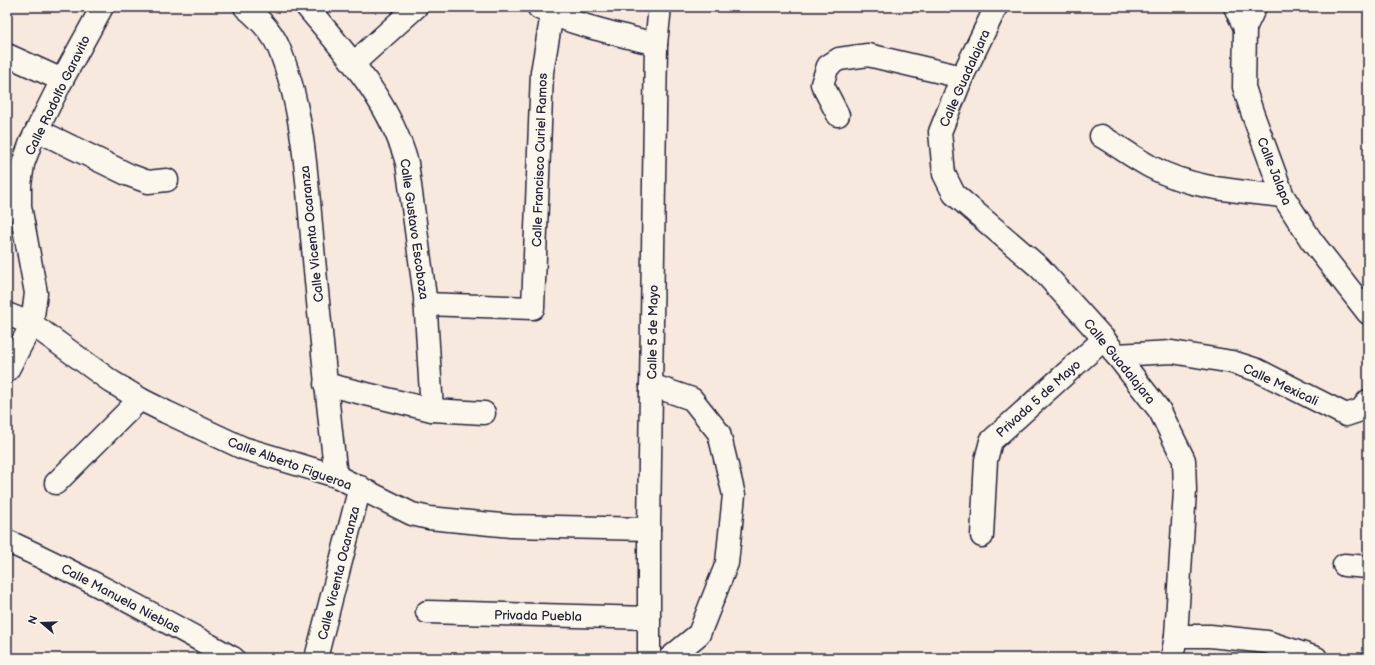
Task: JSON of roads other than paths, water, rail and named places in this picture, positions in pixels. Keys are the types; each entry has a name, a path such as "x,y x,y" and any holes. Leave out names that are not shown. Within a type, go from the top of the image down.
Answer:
{"street":[{"name":"Calle Rodolfo Garavito","path":"7,371 32,324 36,293 20,206 20,185 23,164 37,130 62,80 102,7"},
{"name":"Calle Vicenta Ocaranza","path":"245,7 261,20 277,44 289,77 300,129 307,180 325,384 336,476"},
{"name":"Calle Gustavo Escoboza","path":"307,7 354,63 379,99 402,145 407,163 425,304 432,410"},
{"path":"354,63 416,7"},
{"name":"Calle 5 de Mayo","path":"649,658 649,529 656,44 660,7"},
{"name":"Calle Guadalajara","path":"996,7 962,77 940,132 944,174 954,194 1040,268 1110,347 1160,411 1184,460 1185,491 1176,636 1172,658"},
{"name":"Calle Jalapa","path":"1235,7 1245,28 1244,87 1283,196 1311,240 1368,314"},
{"path":"1245,28 1255,7"},
{"path":"545,10 589,26 656,44"},
{"name":"Calle Francisco Curiel Ramos","path":"425,304 533,308 545,10"},
{"path":"7,55 62,80"},
{"path":"838,115 822,84 828,66 839,60 868,55 962,77"},
{"path":"37,130 129,175 148,182 167,180"},
{"path":"1101,136 1152,167 1195,184 1221,189 1283,196"},
{"name":"Calle Alberto Figueroa","path":"7,314 32,324 112,382 140,399 244,448 336,476 412,514 429,518 511,526 649,529"},
{"name":"Calle Mexicali","path":"1110,347 1172,352 1232,362 1257,370 1346,415 1360,410 1368,401"},
{"name":"Privada 5 de Mayo","path":"982,536 986,460 990,441 1110,347"},
{"path":"325,384 432,410 484,413"},
{"path":"651,385 692,399 719,432 734,495 727,563 699,634 670,658"},
{"path":"56,483 140,399"},
{"name":"Calle Vicenta Ocaranza","path":"316,658 360,488"},
{"name":"Calle Manuela Nieblas","path":"7,541 57,564 132,602 233,658"},
{"path":"1344,565 1368,567"},
{"name":"Privada Puebla","path":"427,612 649,618"},
{"path":"1176,636 1210,636 1267,642 1316,658"}]}
